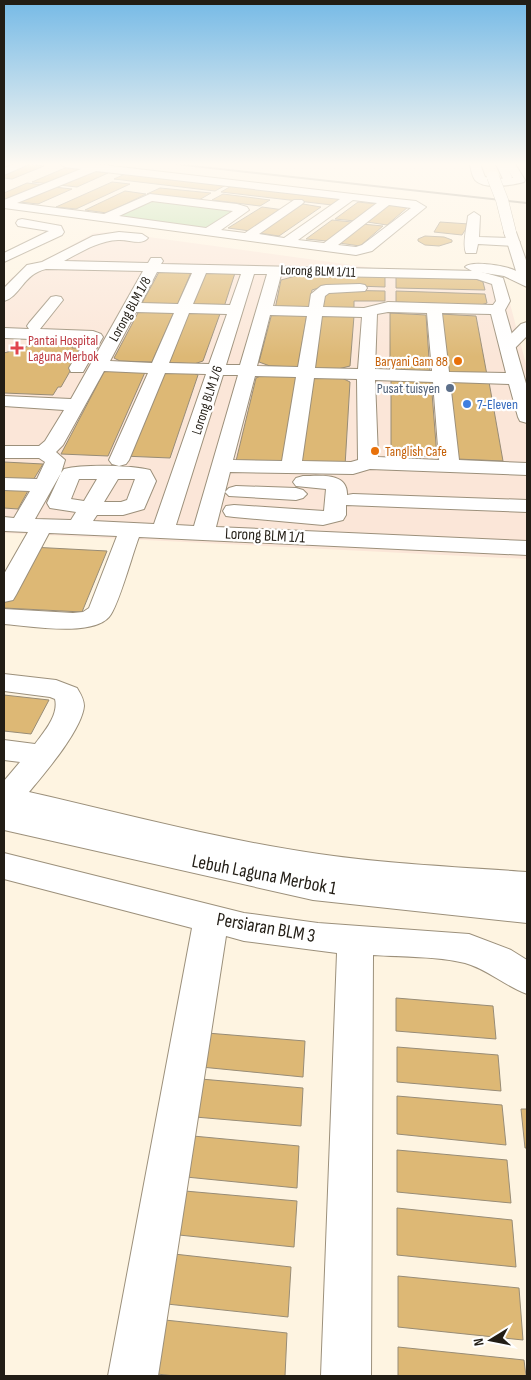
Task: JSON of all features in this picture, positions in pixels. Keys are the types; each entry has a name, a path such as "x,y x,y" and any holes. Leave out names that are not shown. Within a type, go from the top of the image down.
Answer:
{"main road":[{"path":"7,254 58,232 57,229 54,228"},
{"path":"4,269 86,228"},
{"path":"4,279 20,266 87,228"},
{"path":"100,228 382,267 472,267 508,272 527,282"},
{"path":"122,228 208,232 356,252 367,248 392,228"},
{"path":"208,232 214,228"},
{"path":"247,237 260,228"},
{"path":"286,242 305,228"},
{"path":"325,248 351,228"},
{"path":"473,228 471,245 514,242"},
{"path":"510,228 527,282"},
{"path":"66,261 103,238 119,236 157,241 128,240 104,242 96,245 87,258 155,264 275,263"},
{"path":"472,267 506,262 514,242"},
{"name":"Lorong BLM 1/11","path":"4,297 25,273 35,267 66,261 249,269 275,263 392,273 484,276 498,282 501,291"},
{"name":"Lorong BLM 1/6","path":"203,533 275,263"},
{"name":"Lorong BLM 1/8","path":"48,455 155,264"},
{"path":"78,527 116,466 201,268"},
{"name":"Lorong BLM 1/6","path":"163,531 170,462 217,370 249,269"},
{"path":"392,273 393,307"},
{"path":"293,526 295,481 306,373 318,294 326,289 374,288"},
{"path":"482,291 501,291 503,301 497,310"},
{"path":"35,326 56,300"},
{"path":"131,307 236,310"},
{"path":"264,310 368,313 377,308 393,307 497,310"},
{"path":"434,308 450,466"},
{"path":"497,310 527,417"},
{"path":"352,540 352,500 360,466 368,313"},
{"path":"4,325 120,328"},
{"path":"508,346 527,327"},
{"path":"4,333 95,337 57,404"},
{"path":"4,340 91,343"},
{"path":"4,348 24,341"},
{"path":"99,366 517,379"},
{"path":"4,401 76,405"},
{"path":"4,452 48,455 116,466 146,476 146,481 134,506 123,509 90,508 58,503 70,474 116,466 170,462"},
{"path":"4,595 22,525 55,463 48,455"},
{"path":"219,472 295,481 326,482 337,486 336,515 293,526 235,502 295,481 360,466 450,466 527,469"},
{"path":"4,484 43,485"},
{"path":"352,500 527,506"},
{"name":"Lorong BLM 1/1","path":"22,525 203,533 293,526 352,540 527,548"},
{"path":"4,617 73,621 90,619 100,612 130,530"},
{"path":"4,683 56,690 67,694 70,704 68,714 42,755 5,805"},
{"path":"4,750 42,755"},
{"name":"Lebuh Laguna Merbok 1","path":"5,805 97,821 288,862 388,874 527,885"},
{"name":"Lebuh Laguna Merbok 1","path":"5,805 313,887 527,908"},
{"name":"Persiaran BLM 3","path":"4,866 253,928 354,940 469,949 498,961 527,978"},
{"path":"133,1376 211,919"},
{"path":"346,1376 354,940"}],"shaded area":[{"path":"112,232 381,269 485,271 503,277 527,368 527,559 4,533 4,287 11,278 94,233"}],"building":[{"path":"231,228 254,228 250,231"},
{"path":"266,228 290,228 279,236 259,233"},
{"path":"321,228 344,228 327,241 306,239"},
{"path":"357,228 380,228 360,246 339,243"},
{"path":"436,228 466,228 462,235 434,232"},
{"path":"425,236 444,237 452,240 452,242 439,246 425,245 418,241 418,239"},
{"path":"192,270 177,306 141,305 159,272"},
{"path":"202,270 235,273 224,307 188,306"},
{"path":"303,274 385,277 385,287 328,285 312,290 309,310 275,309 281,280"},
{"path":"396,277 476,279 483,282 485,290 396,288"},
{"path":"331,290 385,291 385,301 354,301 354,311 321,310 323,292"},
{"path":"396,291 485,294 487,303 481,305 396,302"},
{"path":"140,309 175,310 152,362 120,361 114,358"},
{"path":"185,310 221,311 203,361 194,364 162,362"},
{"path":"272,313 307,314 298,367 270,366 259,362"},
{"path":"390,313 426,315 430,373 390,372"},
{"path":"440,314 476,316 487,375 447,373"},
{"path":"318,315 354,316 350,366 338,369 310,368"},
{"path":"33,345 73,346 72,348 81,348 81,352 61,387 58,387 53,395 4,393 4,353"},
{"path":"114,369 146,370 108,456 61,454 104,372"},
{"path":"158,370 191,372 198,375 170,458 123,456"},
{"path":"265,374 298,376 284,463 236,461 256,378"},
{"path":"309,377 342,378 350,382 345,466 296,464"},
{"path":"391,378 431,380 437,457 391,455"},
{"path":"448,381 489,382 503,461 457,459"},
{"path":"4,462 43,464 32,482 4,481"},
{"path":"4,488 29,489 18,509 4,508"},
{"path":"31,547 107,551 82,612 4,608 4,601"},
{"path":"4,695 49,700 31,734 4,731"},
{"path":"396,998 493,1006 496,1039 396,1031"},
{"path":"207,1033 305,1041 303,1077 201,1067"},
{"path":"397,1047 498,1055 501,1091 397,1082"},
{"path":"201,1079 303,1088 301,1126 195,1117"},
{"path":"397,1096 502,1105 506,1145 397,1134"},
{"path":"521,1109 527,1109 527,1148 525,1148"},
{"path":"193,1136 299,1146 297,1188 186,1177"},
{"path":"397,1150 507,1160 511,1203 397,1192"},
{"path":"185,1191 297,1201 294,1247 179,1235"},
{"path":"397,1208 512,1220 516,1267 397,1255"},
{"path":"174,1254 291,1267 288,1317 167,1304"},
{"path":"398,1276 519,1288 523,1340 398,1327"},
{"path":"165,1320 287,1333 285,1376 175,1376 157,1374"},
{"path":"398,1347 524,1360 526,1376 398,1376"}],"place":[{"name":"Pantai Hospital Laguna Merbok","path":"17,348"},
{"name":"Baryani Gam 88","path":"458,361"},
{"name":"Pusat tuisyen","path":"450,388"},
{"name":"7-Eleven","path":"467,404"},
{"name":"Tanglish Cafe","path":"375,451"}]}
